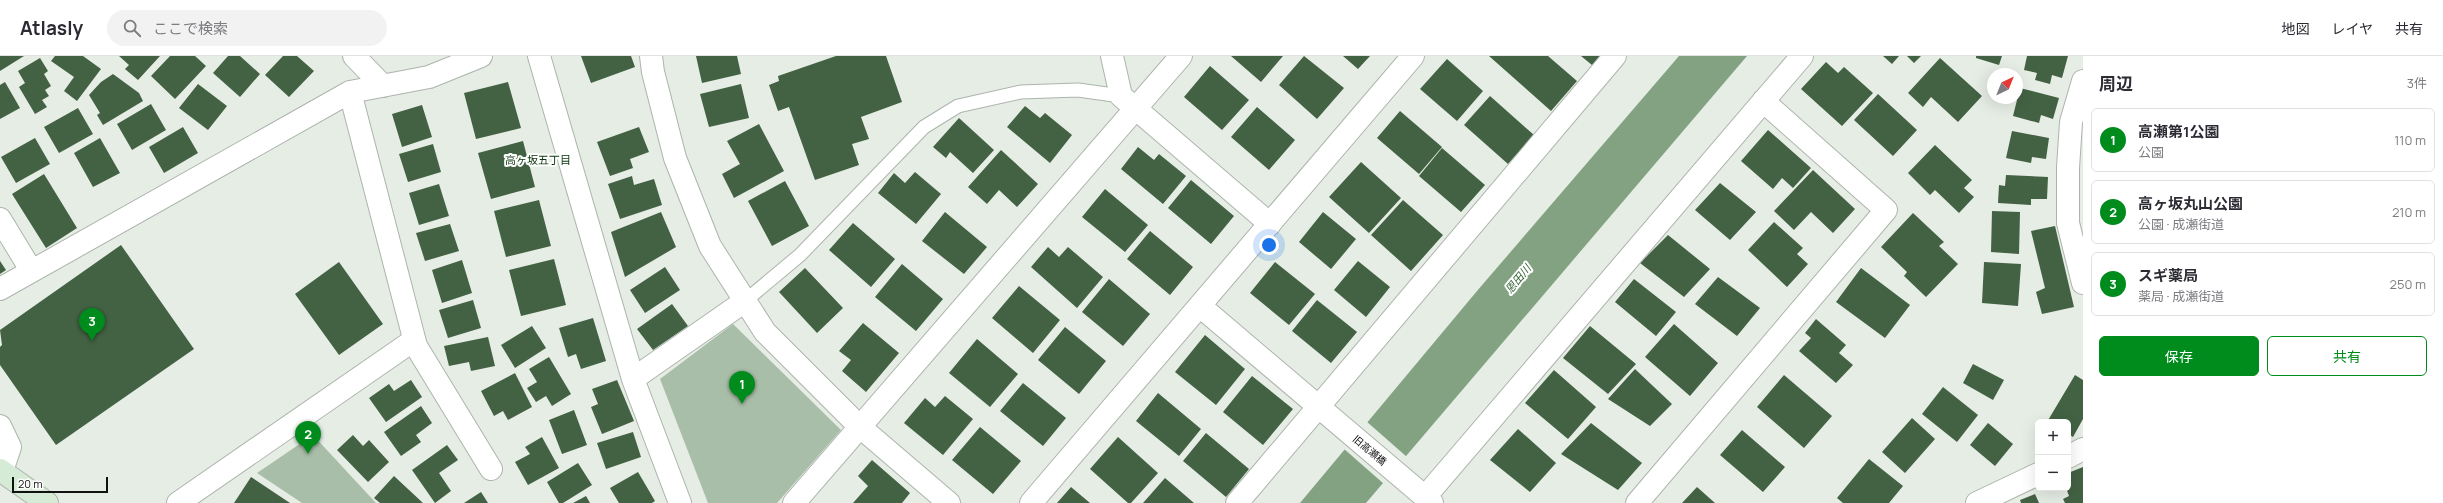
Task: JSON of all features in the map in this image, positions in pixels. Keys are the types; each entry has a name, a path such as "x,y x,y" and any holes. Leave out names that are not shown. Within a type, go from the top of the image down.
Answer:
{"main road":[{"path":"1,471 47,503"}],"street":[{"path":"354,56 383,86"},
{"path":"0,288 350,92 429,77 481,56"},
{"path":"539,56 633,379 680,503"},
{"path":"651,56 653,72 675,158 710,246 765,332 858,426 949,503"},
{"path":"1112,56 1128,102 1270,224"},
{"path":"794,503 1128,102 1180,56"},
{"path":"1031,503 1413,56"},
{"path":"1237,503 1615,56"},
{"path":"1429,500 1802,56"},
{"path":"2083,81 2071,122 2068,168 2068,223 2083,283"},
{"path":"350,92 416,346 491,469"},
{"path":"1637,503 1886,210 1763,101"},
{"path":"0,219 31,270"},
{"path":"633,379 745,301"},
{"name":"旧高瀬橋","path":"1200,306 1429,500"},
{"path":"178,503 414,340"},
{"path":"0,426 10,447 1,471"},
{"path":"2071,455 2083,449"},
{"path":"1977,503 2035,475"}],"lane":[{"path":"745,301 800,256 924,127 958,106 1021,92 1078,90 1128,102"}],"shaded area":[{"path":"733,324 841,430 777,503 708,503 660,379"},
{"path":"313,435 376,503 302,503 257,473"}],"water":[{"name":"恩田川","path":"1679,56 1747,56 1366,503 1300,503 1477,291"}],"pier":[{"path":"1366,421 1407,457 1384,484 1343,448"}],"building":[{"path":"0,56 24,56 0,71"},
{"path":"55,56 83,56 101,69 77,101 64,91 74,77 51,61"},
{"path":"119,56 160,56 138,80 125,69 129,65"},
{"path":"170,56 195,56 206,66 175,99 151,76"},
{"path":"228,56 240,56 260,74 240,97 213,73"},
{"path":"283,56 297,56 314,71 289,97 265,75"},
{"path":"581,56 631,56 635,67 591,83"},
{"path":"696,56 737,56 741,74 702,83"},
{"path":"836,56 886,56 902,102 861,117 869,139 852,144 859,165 815,180 789,107 778,111 769,85 779,81 778,76"},
{"path":"1231,56 1283,56 1261,82"},
{"path":"1304,56 1344,88 1317,119 1279,85"},
{"path":"1343,56 1370,56 1358,69"},
{"path":"1489,56 1548,56 1577,81 1551,111"},
{"path":"1581,56 1600,56 1592,65"},
{"path":"1883,56 1899,56 1892,64"},
{"path":"1907,56 1921,56 1914,63"},
{"path":"1976,56 2002,56 1999,65 1976,58"},
{"path":"2027,56 2068,56 2062,78 2052,75 2050,84 2035,80 2037,73 2024,70"},
{"path":"40,58 48,71 44,74 51,86 45,90 49,96 42,100 47,107 35,114 19,87 25,83 18,71"},
{"path":"1940,58 1982,96 1958,122 1931,97 1923,107 1908,93"},
{"path":"1447,59 1483,91 1457,121 1420,89"},
{"path":"1826,62 1838,73 1844,67 1873,93 1842,126 1801,89"},
{"path":"1210,66 1249,100 1222,130 1184,97"},
{"path":"113,74 139,93 143,101 103,125 97,115 100,113 89,95 101,82"},
{"path":"5,82 20,108 0,119 0,85"},
{"path":"508,82 521,128 476,139 464,93"},
{"path":"198,84 227,106 208,130 179,108"},
{"path":"741,84 749,118 709,127 700,94"},
{"path":"2023,89 2059,98 2053,119 2041,115 2039,123 2013,116 2016,104 2023,104"},
{"path":"1878,94 1917,130 1893,156 1854,120"},
{"path":"1490,96 1534,135 1508,164 1464,125"},
{"path":"151,104 166,130 132,150 117,124"},
{"path":"422,105 432,137 402,147 392,114"},
{"path":"1025,106 1040,118 1045,113 1072,135 1050,163 1007,127"},
{"path":"1257,107 1295,140 1269,170 1231,137"},
{"path":"78,108 93,134 59,153 44,127"},
{"path":"1400,111 1442,147 1419,174 1377,138"},
{"path":"959,118 994,150 973,173 950,152 946,158 933,147"},
{"path":"759,124 784,171 734,198 722,174 740,164 727,141"},
{"path":"183,127 198,153 164,173 149,147"},
{"path":"639,127 649,152 630,159 633,168 610,176 597,142"},
{"path":"1768,130 1811,168 1793,188 1782,178 1773,189 1741,161"},
{"path":"2012,131 2049,138 2046,159 2032,157 2031,163 2006,158"},
{"path":"35,138 50,164 16,183 1,157"},
{"path":"100,138 120,173 93,187 74,153"},
{"path":"523,141 535,187 491,199 478,153"},
{"path":"433,144 441,172 408,182 399,154"},
{"path":"1935,145 1972,180 1964,188 1974,197 1959,213 1935,190 1930,195 1908,173"},
{"path":"1138,147 1154,160 1159,154 1186,176 1163,204 1121,169"},
{"path":"1442,148 1485,185 1461,212 1419,176"},
{"path":"1001,150 1038,184 1017,207 999,190 987,204 968,187"},
{"path":"1361,162 1401,198 1369,233 1329,197"},
{"path":"1813,170 1855,209 1833,233 1811,212 1794,230 1774,211"},
{"path":"915,172 941,194 916,224 878,193 894,173 905,183"},
{"path":"44,174 77,228 46,248 12,194"},
{"path":"2006,175 2048,177 2047,199 2031,199 2031,205 1998,203 1999,185 2005,186"},
{"path":"632,176 634,185 654,179 662,205 620,219 608,184"},
{"path":"1191,180 1234,216 1211,244 1168,208"},
{"path":"785,181 809,226 772,246 748,201"},
{"path":"1720,183 1756,212 1730,240 1695,210"},
{"path":"439,184 449,216 419,225 409,193"},
{"path":"1105,189 1148,225 1125,252 1082,217"},
{"path":"539,200 551,246 506,257 494,211"},
{"path":"1403,200 1443,235 1411,271 1371,235"},
{"path":"1992,211 2020,212 2019,254 1991,252"},
{"path":"661,212 676,247 625,277 611,232"},
{"path":"945,212 987,247 964,274 922,241"},
{"path":"1323,212 1356,239 1331,269 1299,242"},
{"path":"1913,213 1944,242 1939,246 1958,264 1926,297 1904,276 1907,272 1881,247"},
{"path":"1774,222 1803,248 1797,254 1808,264 1787,287 1748,250"},
{"path":"853,223 895,259 871,287 829,250"},
{"path":"450,224 459,251 425,261 416,233"},
{"path":"2055,226 2074,307 2042,314 2036,292 2045,288 2031,231"},
{"path":"1150,231 1193,267 1170,295 1127,259"},
{"path":"1668,235 1710,269 1684,297 1640,263"},
{"path":"121,245 194,349 56,445 0,365 0,347 2,345 0,330"},
{"path":"1048,247 1059,257 1068,247 1103,277 1077,308 1031,267"},
{"path":"554,259 566,305 521,316 509,270"},
{"path":"462,260 472,293 442,303 432,270"},
{"path":"0,261 6,270 0,274"},
{"path":"1358,261 1390,287 1366,317 1334,290"},
{"path":"339,262 383,324 339,355 295,294"},
{"path":"1275,262 1315,294 1289,325 1250,293"},
{"path":"1984,262 2021,264 2018,306 1982,303"},
{"path":"902,264 943,299 916,331 875,297"},
{"path":"665,267 680,290 645,313 630,290"},
{"path":"805,268 843,308 817,333 779,292"},
{"path":"1861,268 1910,305 1885,338 1836,302"},
{"path":"1718,277 1760,308 1737,336 1695,304"},
{"path":"1109,279 1150,314 1123,346 1082,312"},
{"path":"1634,279 1676,312 1656,336 1615,302"},
{"path":"1019,286 1060,320 1033,353 992,318"},
{"path":"473,300 481,328 448,338 439,310"},
{"path":"1317,300 1357,332 1331,363 1292,331"},
{"path":"672,304 688,326 653,350 637,329"},
{"path":"593,318 606,361 581,369 576,354 568,357 559,328"},
{"path":"1816,319 1846,345 1839,353 1853,365 1836,383 1799,351 1811,338 1805,333"},
{"path":"863,323 899,353 866,392 842,371 851,360 839,351"},
{"path":"1674,324 1718,363 1690,396 1645,357"},
{"path":"532,326 546,348 515,368 501,345"},
{"path":"1590,326 1636,364 1608,394 1563,358"},
{"path":"1065,327 1106,361 1079,394 1038,360"},
{"path":"1205,335 1245,369 1216,405 1175,372"},
{"path":"488,337 495,366 471,371 469,362 449,366 444,346"},
{"path":"977,339 1018,374 990,407 949,373"},
{"path":"549,357 571,394 552,406 546,396 536,402 527,388 537,382 529,369"},
{"path":"1973,364 2004,380 1993,400 1963,383"},
{"path":"1635,369 1672,404 1650,426 1608,399"},
{"path":"1554,370 1596,407 1568,439 1525,403"},
{"path":"515,373 532,407 508,420 503,411 494,416 481,391"},
{"path":"1784,375 1832,416 1804,448 1757,407"},
{"path":"2075,375 2083,380 2083,419 2073,437 2071,436 2071,419 2049,419"},
{"path":"1252,376 1293,409 1263,445 1223,412"},
{"path":"411,380 422,397 386,422 369,398 389,384 394,391"},
{"path":"617,380 634,421 602,434 591,407 598,404 592,389"},
{"path":"1023,383 1066,418 1043,446 1000,411"},
{"path":"1943,387 1978,415 1957,442 1922,414"},
{"path":"1158,393 1201,429 1179,456 1136,421"},
{"path":"945,396 973,419 943,455 904,423 925,398 935,407"},
{"path":"421,406 432,423 416,435 421,442 401,456 384,432"},
{"path":"574,410 587,445 562,454 549,420"},
{"path":"1912,418 1935,439 1905,473 1882,452"},
{"path":"1591,423 1642,463 1618,490 1561,454"},
{"path":"1988,423 2013,444 1995,466 1970,445"},
{"path":"980,427 1021,461 993,494 952,460"},
{"path":"1518,429 1556,463 1530,492 1490,460"},
{"path":"1742,430 1785,467 1763,492 1720,455"},
{"path":"633,432 641,457 606,469 597,443"},
{"path":"1206,433 1249,469 1226,497 1183,461"},
{"path":"353,435 363,446 369,440 389,462 368,482 337,450"},
{"path":"542,437 559,468 528,485 515,462 530,454 525,447"},
{"path":"1118,437 1158,473 1131,503 1128,503 1090,469"},
{"path":"447,445 458,460 439,473 451,491 435,503 412,470"},
{"path":"1869,459 1903,486 1889,503 1843,503 1837,498"},
{"path":"872,460 910,493 902,503 853,503 868,486 858,476"},
{"path":"578,463 592,485 563,503 559,503 547,482"},
{"path":"2083,467 2083,503 2065,503 2063,499 2069,496 2067,491 2071,491 2071,472"},
{"path":"638,472 655,501 652,503 619,503 610,488"},
{"path":"394,476 423,503 380,503 374,498"},
{"path":"251,477 290,503 234,503"},
{"path":"1165,478 1194,503 1143,503"},
{"path":"1071,487 1090,503 1057,503"},
{"path":"1697,487 1715,503 1682,503"},
{"path":"481,492 488,503 464,503"},
{"path":"2035,494 2039,503 2021,503 2020,500"},
{"path":"586,496 590,503 573,503"}],"place":[{"name":"スギ薬局","path":"92,341"},
{"name":"高瀬第1公園","path":"742,404"},
{"name":"高ヶ坂丸山公園","path":"308,454"}],"district":[{"name":"高ヶ坂五丁目","path":"538,160"}]}
